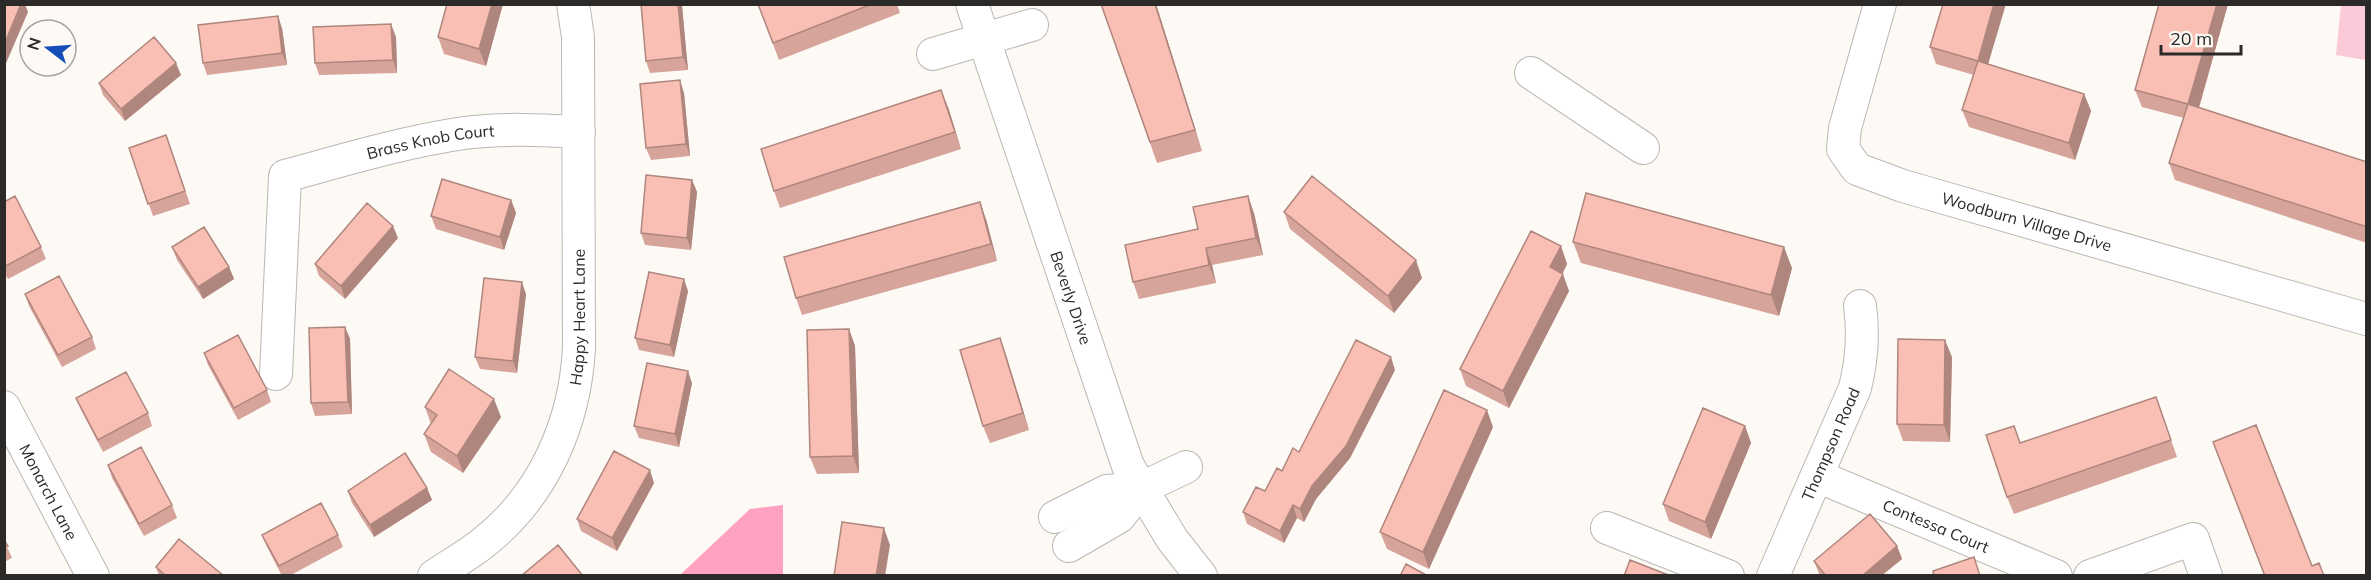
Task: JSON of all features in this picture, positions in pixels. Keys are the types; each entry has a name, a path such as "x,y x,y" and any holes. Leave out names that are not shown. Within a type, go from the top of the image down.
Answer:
{"street":[{"name":"Happy Heart Lane","path":"434,576 483,543 511,517 533,490 555,452 570,412 578,374 579,348 578,37 573,4"},
{"name":"Beverly Drive","path":"972,4 1128,466 1172,539 1201,576"},
{"name":"Woodburn Village Drive","path":"1880,4 1845,128 1843,150 1857,169 1903,186 2367,319"},
{"path":"933,54 1032,25"},
{"path":"1531,73 1643,148"},
{"name":"Brass Knob Court","path":"276,374 285,176 410,143 466,133 521,130 579,132"},
{"name":"Thompson Road","path":"1773,576 1855,388 1862,362 1863,331 1860,306"},
{"name":"Monarch Lane","path":"4,408 93,576"},
{"path":"1055,517 1107,491 1142,489 1186,467"},
{"name":"Contessa Court","path":"1816,477 2056,576"},
{"path":"1070,546 1119,517 1142,489"},
{"path":"1607,528 1728,576"},
{"path":"2090,576 2193,539 2206,576"}],"shaded area":[{"path":"2341,5 2366,5 2366,60 2336,55"},
{"path":"783,505 783,575 680,575 750,509"}],"building":[{"path":"4,4 21,4 4,45"},
{"path":"447,4 492,4 479,49 438,37"},
{"path":"641,4 678,4 683,57 646,61"},
{"path":"758,4 872,4 773,43"},
{"path":"1101,4 1155,4 1195,130 1150,142"},
{"path":"1943,4 1994,4 1978,61 1930,47"},
{"path":"2159,4 2217,4 2188,104 2135,90"},
{"path":"278,16 282,53 203,63 198,25"},
{"path":"391,24 393,60 315,63 313,27"},
{"path":"154,37 176,63 121,109 99,83"},
{"path":"1978,61 2084,94 2069,143 1962,110"},
{"path":"680,80 686,144 646,148 640,84"},
{"path":"941,90 955,132 774,191 761,149"},
{"path":"2188,104 2367,162 2367,227 2169,163"},
{"path":"166,135 185,191 148,204 129,148"},
{"path":"646,175 692,180 687,238 641,233"},
{"path":"1312,176 1416,260 1388,296 1284,212"},
{"path":"442,179 511,200 500,237 431,216"},
{"path":"1586,193 1784,247 1771,295 1573,242"},
{"path":"15,196 41,247 4,267 4,202"},
{"path":"1248,196 1256,238 1206,248 1209,265 1133,282 1125,245 1198,229 1193,207"},
{"path":"980,202 991,244 796,298 784,257"},
{"path":"367,203 393,226 341,286 315,264"},
{"path":"204,227 229,267 198,287 172,247"},
{"path":"1531,231 1561,246 1550,267 1563,274 1503,391 1460,369"},
{"path":"649,272 684,279 670,345 635,338"},
{"path":"59,276 92,337 58,355 25,294"},
{"path":"484,278 522,282 513,361 475,357"},
{"path":"345,327 348,402 311,403 309,328"},
{"path":"849,329 853,456 810,457 807,330"},
{"path":"238,335 267,390 234,408 204,353"},
{"path":"1000,338 1023,413 983,426 960,350"},
{"path":"1898,339 1945,340 1944,425 1897,424"},
{"path":"1356,340 1391,357 1346,446 1312,486 1300,509 1293,505 1280,531 1243,512 1256,487 1265,491 1277,468 1282,471 1293,448 1299,452"},
{"path":"647,363 688,371 675,434 634,426"},
{"path":"449,369 494,399 457,456 424,434 437,415 425,407"},
{"path":"126,372 148,413 98,440 76,398"},
{"path":"1444,390 1487,410 1423,552 1380,532"},
{"path":"2156,397 2171,440 2007,497 1986,435 2014,426 2020,443"},
{"path":"1703,408 1745,426 1705,522 1663,504"},
{"path":"2256,425 2312,566 2319,563 2324,576 2265,576 2213,442"},
{"path":"141,447 172,505 139,524 108,465"},
{"path":"614,451 650,470 612,538 577,519"},
{"path":"405,453 427,488 370,525 348,491"},
{"path":"321,503 338,535 279,566 262,535"},
{"path":"1870,514 1897,546 1862,576 1826,576 1814,561"},
{"path":"842,522 884,528 876,576 834,576"},
{"path":"179,539 224,576 166,576 156,567"},
{"path":"558,545 583,576 521,576"},
{"path":"1974,557 1980,576 1934,576 1933,571"},
{"path":"1630,560 1671,576 1624,576"},
{"path":"1406,564 1428,576 1400,576"}]}
